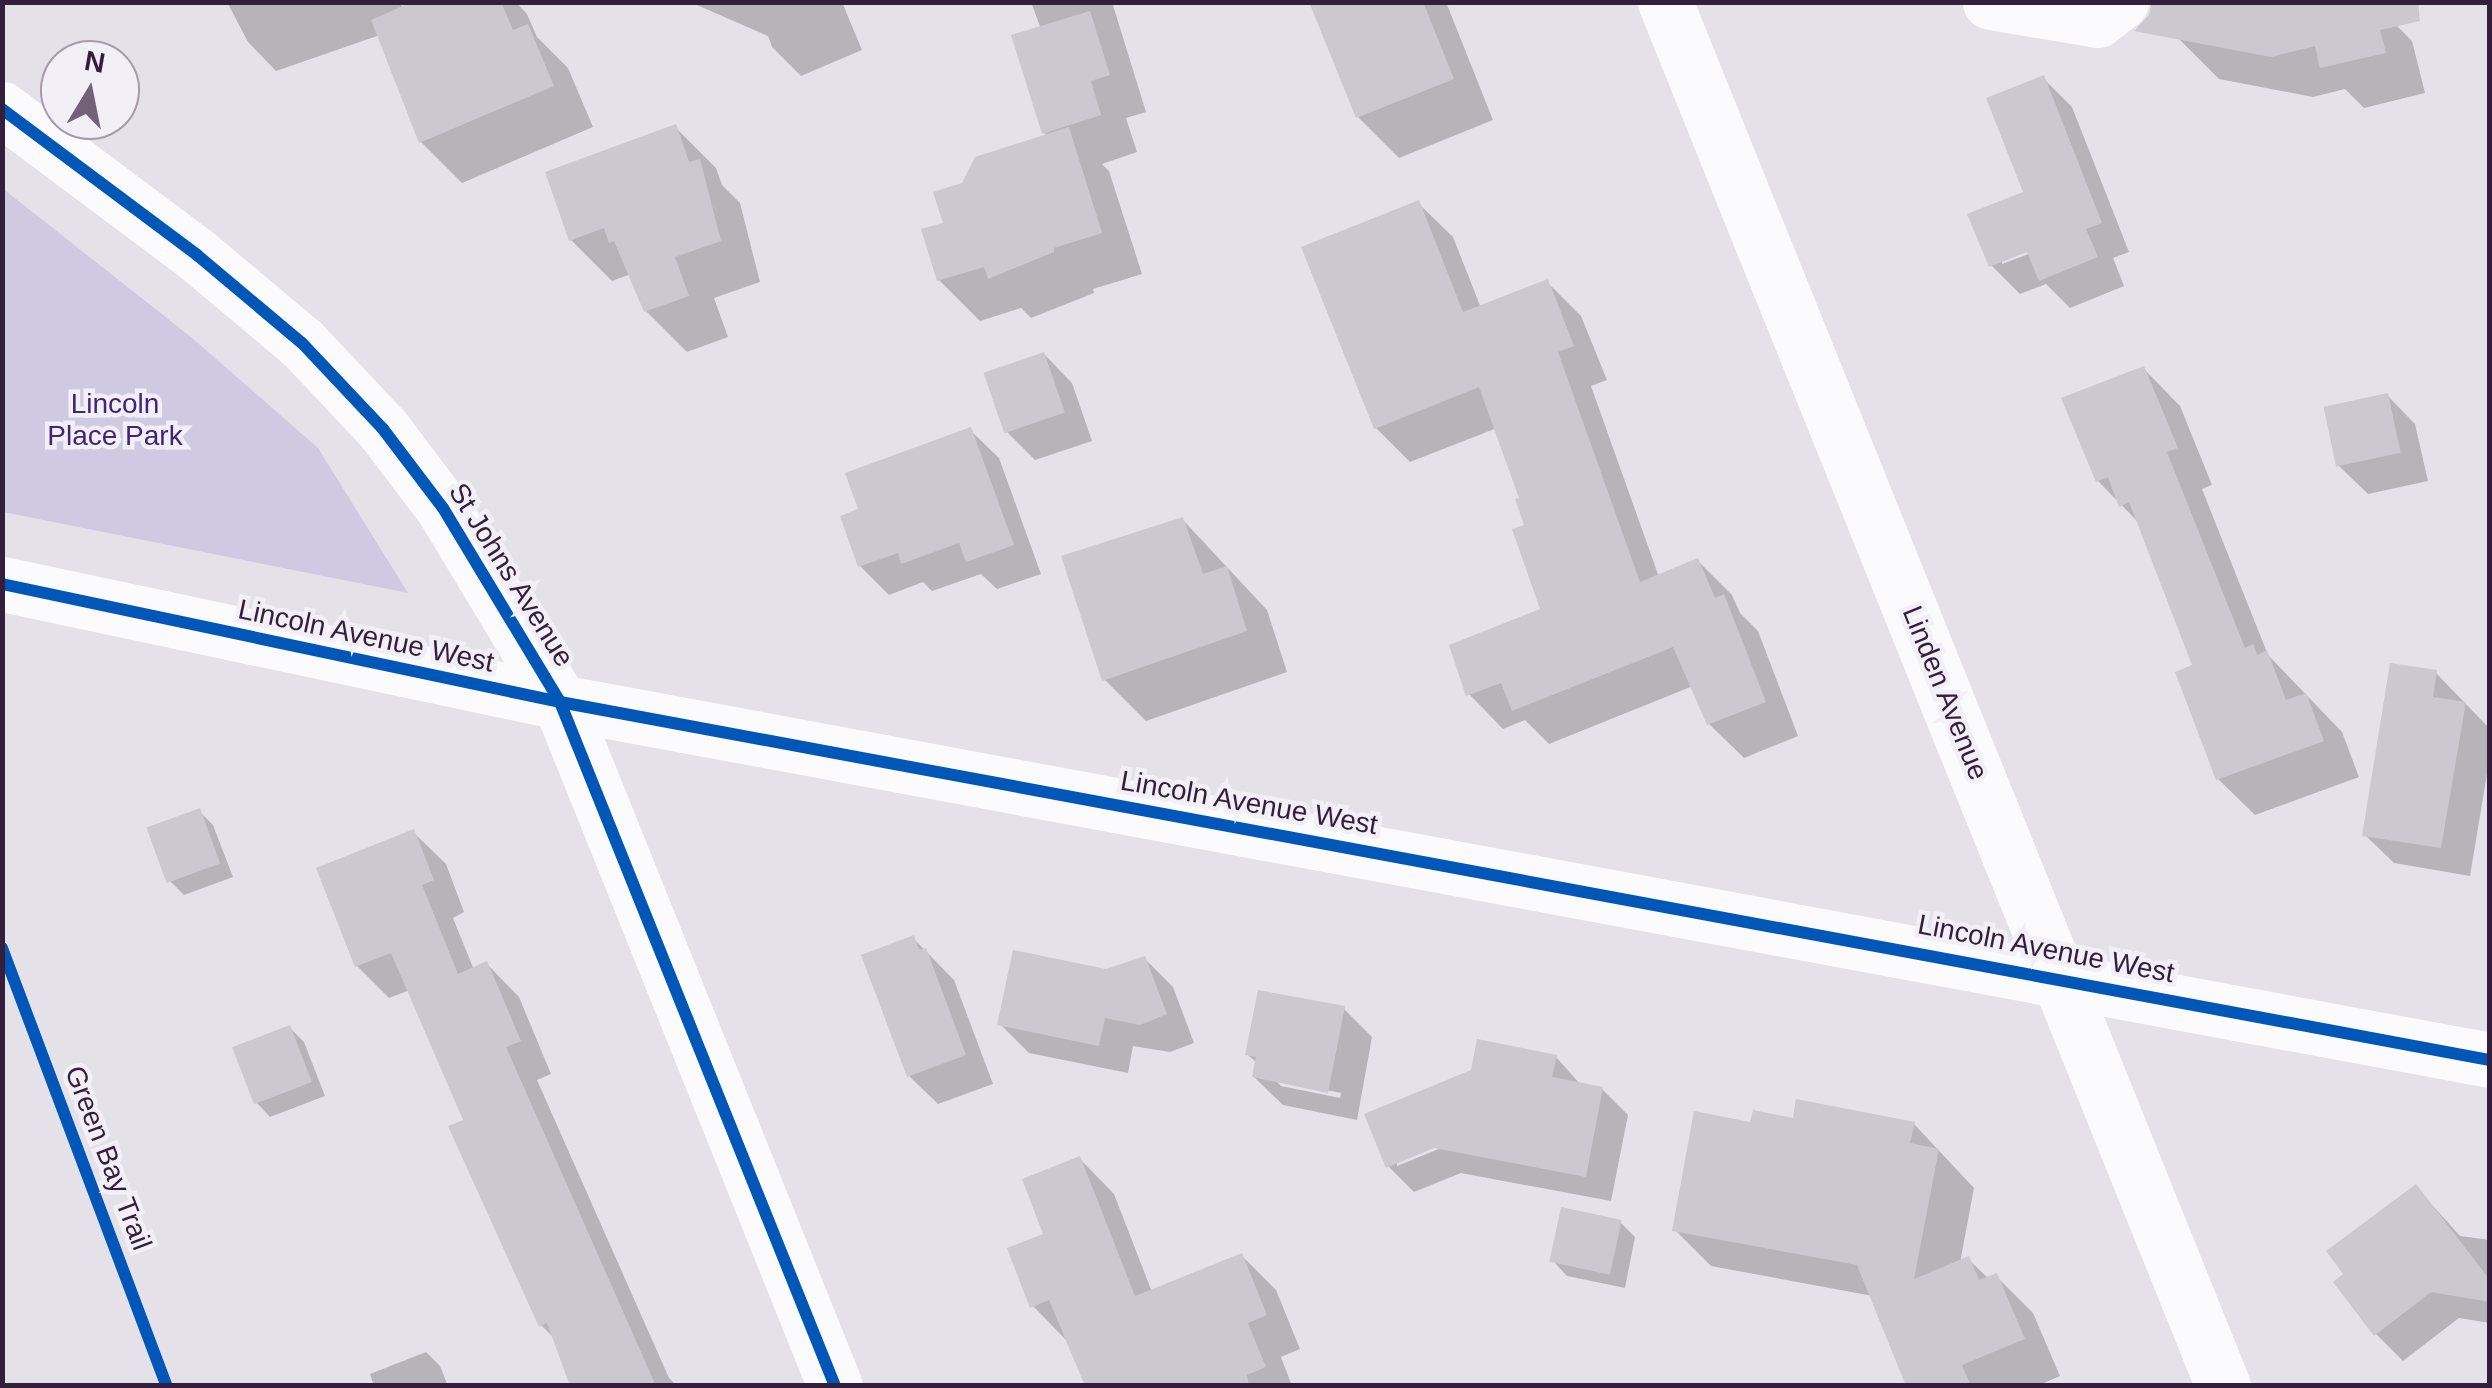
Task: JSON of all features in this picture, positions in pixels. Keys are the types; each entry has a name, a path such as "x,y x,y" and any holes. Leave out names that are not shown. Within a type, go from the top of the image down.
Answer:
{"street":[{"name":"Linden Avenue","path":"1665,2 2223,1386"},
{"path":"1990,2 2097,20 2121,2"},
{"name":"St Johns Avenue","path":"2,108 212,268 302,344 384,429 443,508 560,702 834,1386"},
{"name":"Lincoln Avenue West","path":"2,584 560,702 2060,977 2490,1060"}],"green space":[{"name":"Lincoln Place Park","path":"2,188 191,337 318,448 408,593 3,512"}],"building":[{"path":"412,2 501,2 513,30 528,24 554,86 419,143 371,20"},
{"path":"1309,2 1423,2 1454,79 1356,118"},
{"path":"2152,2 2418,2 2420,21 2380,30 2386,53 2320,68 2315,46 2271,57 2134,31 2149,15"},
{"path":"1090,11 1110,75 1091,81 1101,115 1042,134 1011,35"},
{"path":"2044,75 2102,223 2086,229 2098,257 2039,281 2027,252 1989,267 1967,214 2023,192 1986,98"},
{"path":"676,124 689,162 700,159 721,241 675,257 689,296 644,312 614,241 609,243 604,228 569,241 545,172"},
{"path":"1069,127 1102,233 1054,248 1054,252 988,279 984,267 937,281 921,229 943,223 933,192 962,183 975,157"},
{"path":"1419,200 1463,312 1548,279 1574,346 1558,352 1640,582 1698,558 1715,598 1724,594 1766,702 1707,725 1673,647 1512,711 1501,683 1466,696 1449,645 1540,609 1512,529 1524,525 1515,499 1519,498 1479,387 1374,429 1301,247"},
{"path":"1044,352 1065,413 1004,433 983,373"},
{"path":"2144,366 2178,448 2167,452 2245,648 2253,644 2257,655 2267,650 2286,700 2306,693 2324,741 2216,780 2175,672 2192,665 2129,502 2119,507 2108,477 2096,482 2061,398"},
{"path":"2388,393 2401,453 2336,466 2323,407"},
{"path":"971,427 1014,545 966,562 959,543 901,564 898,553 858,567 840,516 858,509 845,473"},
{"path":"1183,517 1203,574 1227,566 1247,631 1102,681 1061,556"},
{"path":"2390,663 2437,670 2433,697 2466,702 2441,848 2362,836"},
{"path":"200,808 220,863 167,883 146,827"},
{"path":"414,829 434,880 422,885 458,974 487,961 521,1041 506,1047 656,1386 570,1386 547,1323 539,1327 448,1126 463,1120 391,953 355,967 316,868"},
{"path":"914,935 919,950 926,948 966,1055 907,1077 861,955"},
{"path":"1013,950 1106,969 1145,956 1167,1014 1140,1025 1105,1018 1099,1046 997,1025"},
{"path":"1258,990 1345,1006 1328,1093 1252,1077 1256,1057 1245,1055"},
{"path":"290,1025 312,1082 254,1104 232,1047"},
{"path":"1477,1039 1557,1055 1552,1077 1603,1087 1586,1177 1434,1148 1386,1168 1364,1114 1471,1070"},
{"path":"1796,1099 1915,1122 1910,1143 1939,1149 1914,1279 1969,1256 1979,1280 1997,1273 2025,1339 1962,1365 1971,1386 1906,1386 1857,1265 1672,1231 1694,1111 1750,1122 1753,1110 1793,1118"},
{"path":"1080,1156 1135,1296 1242,1253 1267,1315 1248,1323 1266,1367 1247,1375 1249,1386 1085,1386 1049,1300 1030,1308 1007,1248 1043,1234 1022,1179"},
{"path":"2416,1184 2490,1280 2490,1302 2431,1292 2374,1336 2333,1282 2343,1274 2326,1251"},
{"path":"1561,1207 1622,1220 1610,1275 1549,1262"}],"cycle path":[{"path":"2,109 197,255 302,343 383,429 443,508 560,702 835,1386"},
{"path":"2,584 560,702 2490,1060"},
{"name":"Green Bay Trail","path":"2,948 167,1386"}]}
